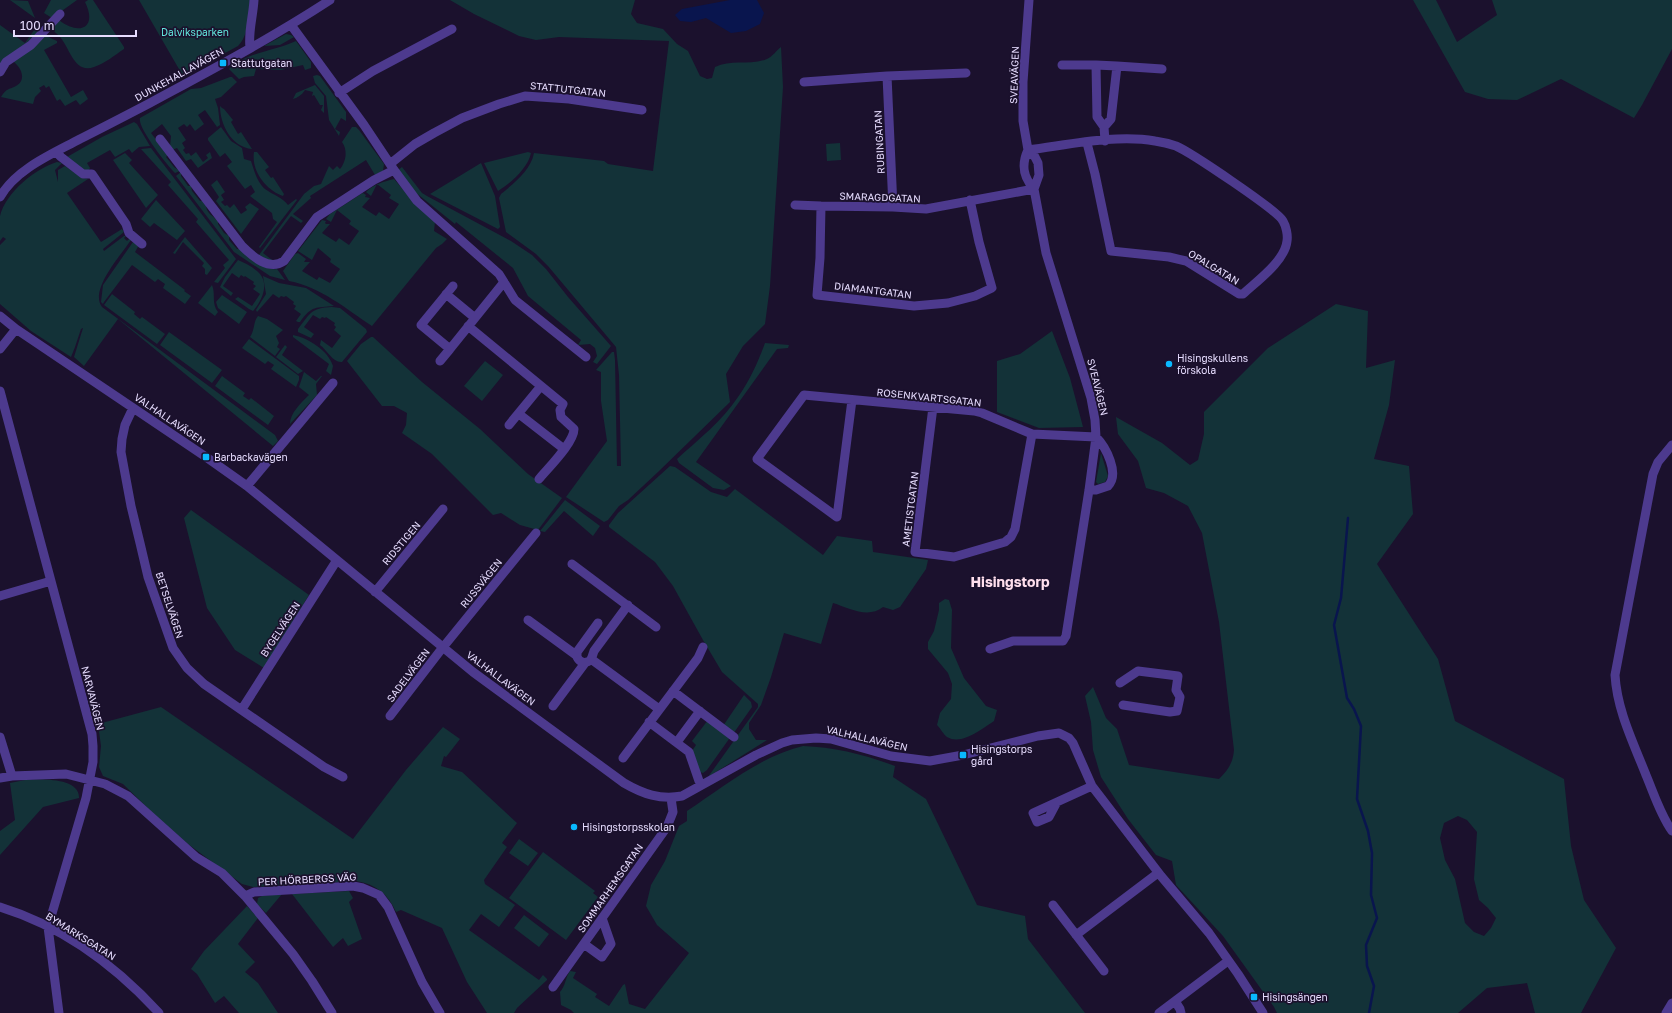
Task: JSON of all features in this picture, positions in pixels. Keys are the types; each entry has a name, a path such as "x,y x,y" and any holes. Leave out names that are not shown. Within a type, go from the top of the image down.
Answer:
{"street":[{"path":"250,48 248,34 254,11 254,0"},
{"name":"DUNKEHALLAVÄGEN","path":"0,197 9,185 22,173 56,152 250,48 291,25 330,0"},
{"name":"SVEAVÄGEN","path":"1029,0 1023,82 1024,121 1028,150 1023,165 1027,182 1034,189"},
{"path":"0,72 6,62 31,45 60,14"},
{"path":"291,25 417,201 499,274 515,300 586,357"},
{"path":"339,93 373,71 452,29"},
{"path":"1062,65 1096,65 1162,69"},
{"path":"1096,65 1097,117 1104,127 1105,141"},
{"path":"1104,127 1111,119 1117,66"},
{"path":"804,82 887,76 966,73"},
{"name":"RUBINGATAN","path":"887,76 894,207"},
{"name":"STATTUTGATAN","path":"160,139 242,246 248,252 270,265 277,266 284,262 317,217 392,167 415,144 462,118 499,104 526,96 569,99 642,110"},
{"name":"OPALGATAN","path":"1028,150 1087,143 1105,141 1137,139 1156,141 1176,146 1189,153 1233,183 1282,220 1288,240 1285,251 1280,259 1243,294 1239,294 1186,261 1169,257 1111,251 1087,143"},
{"name":"SVEAVÄGEN","path":"990,649 1013,641 1063,640 1066,636 1090,490 1096,437 1091,398 1046,253 1034,189 1039,175 1038,163 1035,157 1028,150"},
{"path":"56,152 83,174 92,174 126,224 129,233 142,244"},
{"name":"SMARAGDGATAN","path":"795,204 926,209 1034,189"},
{"name":"DIAMANTGATAN","path":"821,206 820,258 817,295 914,306 948,303 975,296 992,288 979,242 970,200"},
{"path":"440,361 504,282"},
{"path":"450,349 421,325 452,286"},
{"path":"446,294 475,318"},
{"name":"VALHALLAVÄGEN","path":"0,316 16,329 247,486 473,672 624,783 646,794 671,798 682,796 756,755 792,740 816,738 831,739 891,756 930,761 963,755 1038,736 1059,733 1069,738 1073,743 1092,786"},
{"path":"468,326 563,404 560,410 561,417 574,429 574,435 539,479"},
{"path":"0,349 16,329"},
{"path":"247,486 333,383"},
{"path":"509,425 541,386"},
{"name":"NARVAVÄGEN","path":"0,391 92,734 93,762 86,798 74,843 48,927 59,1013"},
{"name":"ROSENKVARTSGATAN","path":"852,400 838,517 757,459 804,396 852,400 933,407 982,413 1032,434 1096,437"},
{"name":"AMETISTGATAN","path":"933,407 915,552 954,557 1005,542 1011,537 1015,529 1032,434"},
{"name":"BETSELVÄGEN","path":"133,408 125,425 121,452 131,506 148,577 173,648 187,668 204,684 324,767 343,777"},
{"path":"519,414 564,449"},
{"path":"1090,490 1096,490 1108,486 1113,478 1112,469 1106,452 1101,442 1096,437"},
{"path":"1672,445 1658,462 1653,474 1615,675 1619,705 1627,729 1656,802 1672,831"},
{"name":"RIDSTIGEN","path":"375,592 443,509"},
{"name":"RUSSVÄGEN","path":"444,647 536,533"},
{"name":"BYGELVÄGEN","path":"242,709 337,560"},
{"path":"572,564 656,627"},
{"path":"0,596 51,581"},
{"path":"553,706 628,606"},
{"path":"528,620 576,654 578,660 588,661 659,709"},
{"path":"576,654 598,623"},
{"name":"SADELVÄGEN","path":"390,716 444,647"},
{"path":"623,758 698,658 703,647"},
{"path":"1120,683 1138,671 1178,676 1176,690 1180,698 1177,711 1170,712 1123,705"},
{"path":"673,691 734,737"},
{"path":"677,742 700,711"},
{"path":"650,722 691,754 699,781"},
{"path":"0,737 12,776"},
{"path":"0,778 12,776 66,774 105,784 128,796 196,857 222,873 245,896 293,954 332,1013"},
{"path":"1057,802 1092,786 1158,873 1209,933 1263,1013"},
{"name":"SOMMARHEMSGATAN","path":"553,987 667,827 673,812 671,798"},
{"path":"1076,935 1158,873"},
{"name":"PER HÖRBERGS VÄG","path":"245,896 254,892 353,886 363,888 379,895 388,907 422,982 440,1013"},
{"path":"1053,905 1104,971"},
{"name":"BYMARKSGATAN","path":"0,908 30,918 96,956 138,990 159,1013"},
{"path":"584,944 602,957 611,944 602,918"},
{"path":"1159,1013 1228,961"},
{"path":"1175,1001 1180,1009 1180,1013"},
{"path":"1666,1013 1672,1003"}],"green space":[{"path":"10,0 28,1 35,18"},
{"path":"51,0 77,0 52,18 44,13"},
{"path":"88,0 93,0 124,49 102,64 87,68 82,67 73,59 64,42 51,29 59,20 73,28 84,27 88,23 89,18 85,2"},
{"name":"Dalviksparken","path":"139,0 251,0 246,31 238,46 183,76"},
{"path":"450,0 635,0 631,14 637,23 663,29 677,44 688,51 700,76 707,79 712,78 715,67 727,63 761,61 769,58 781,47 783,87 770,286 765,324 743,346 726,374 730,402 658,472 628,500 619,506 608,520 604,522 566,497 607,441 601,401 601,372 596,370 612,352 614,352 615,360 617,466 621,466 619,375 616,347 548,266 536,254 506,232 499,198 501,194 526,171 534,153 604,161 608,164 653,171 669,41 559,37 536,40 519,36 474,14"},
{"path":"1413,0 1436,0 1457,42 1497,15 1492,0 1672,0 1672,49 1634,118 1561,79 1517,100 1488,99 1465,92"},
{"path":"0,25 25,43 37,26 42,30 0,64"},
{"path":"286,34 294,37 280,45 264,46"},
{"path":"44,35 57,41 57,43 44,50 71,97 83,90 88,99 80,105 76,100 65,106 60,99 57,101 49,86 46,88 44,85 39,88 41,91 35,97 33,104 1,97 6,91 16,86 22,80 20,69 11,60"},
{"path":"296,41 311,62 311,68 305,70 303,65 281,70 256,69 254,76 239,79 229,69 236,63 253,55"},
{"path":"313,76 320,76 346,112 346,121 341,118 335,129 340,132 339,136 329,120 326,96 315,83"},
{"path":"230,77 237,82 221,97 215,99 218,108 220,125 217,127 205,110 198,115 204,124 195,131 190,124 187,127 184,124 178,128 186,140 182,143 185,148 183,150 186,154 189,153 191,156 196,152 203,162 208,158 206,155 210,152 212,158 198,168 191,159 186,161 177,148 172,150 170,147 171,136 162,124 151,133 168,155 166,157 174,167 180,171 175,173 148,137 140,123 140,118 191,89 201,88"},
{"path":"315,85 324,96 324,113 321,110 323,105 320,105 314,95 312,96 313,92 305,90 293,99 296,93"},
{"path":"220,106 233,120 231,122 238,134 241,132 252,149 238,144 228,134 222,120"},
{"path":"134,122 137,124 150,146 139,147 132,153 129,149 115,157 110,150 87,163 90,168 87,173 67,157 102,137"},
{"path":"221,127 231,141 242,148 244,159 251,161 258,179 265,189 286,202 288,205 296,199 297,200 260,248 259,247 277,222 273,219 272,213 250,196 255,192 251,185 245,189 227,166 232,162 225,153 220,157 208,140 208,138"},
{"path":"352,127 356,127 359,130 384,164 383,171 375,175 366,160 310,196 311,198 293,214 303,221 301,223 291,216 263,253 276,263 272,263 259,255 304,194 314,186 321,184 329,166 333,170 337,166 340,169 346,156 342,142"},
{"path":"840,143 841,160 827,161 826,144"},
{"path":"151,148 236,259 218,283 214,282 225,268 223,265 229,260 196,222 198,219 168,185 171,182 141,149"},
{"path":"254,152 257,152 269,167 265,170 271,178 273,177 284,194 283,196 271,189 257,173"},
{"path":"528,152 531,153 523,170 498,191 484,163"},
{"path":"125,153 132,160 129,163 158,195 146,208 113,160"},
{"path":"57,162 62,163 55,170 58,182 58,170 65,166 82,178 88,179 67,193 101,242 122,229 124,232 103,249 104,251 124,236 126,236 124,238 127,241 130,238 131,240 114,263 103,282 99,300 102,307 275,435 278,441 273,446 118,319 84,366 74,357 83,328 81,329 71,357 31,331 0,304 0,245 6,239 3,237 0,241 0,216 3,207 8,198 22,183 48,165"},
{"path":"481,163 495,196 500,227 498,229 430,194"},
{"path":"402,167 422,193 511,241 532,255 546,269 568,297 611,346 597,364 593,362 597,356 595,348 590,344 578,345 581,340 528,296 513,268 456,222 455,224 415,192 398,170"},
{"path":"181,172 181,176 188,186 191,186 192,191 200,201 203,201 208,212 218,221 218,224 224,233 229,236 229,240 237,249 241,249 268,268 277,269 285,280 270,276 234,252 176,176"},
{"path":"394,179 413,201 435,222 434,231 447,239 436,248 372,326 322,293 301,284 289,281 283,271 295,254 298,253 306,259 304,262 310,262 302,271 317,280 319,277 330,283 340,269 330,262 331,259 318,248 312,260 298,251 322,220 326,221 326,224 330,224 322,233 336,242 339,238 349,245 359,231 349,224 351,221 337,210 331,222 326,219 330,214 363,193 366,195 365,197 370,198 362,207 376,216 379,212 389,219 399,204 389,198 391,195 377,184"},
{"path":"217,180 225,192 221,195 224,200 221,202 225,206 227,205 230,208 234,204 241,214 247,210 245,207 250,203 259,209 241,234 216,201 219,197 211,185"},
{"path":"377,185 371,196 366,192 372,187"},
{"path":"156,200 185,231 177,240 154,223 150,227 141,219"},
{"path":"185,237 212,268 207,275 205,274 205,269 202,266 204,263 183,242 175,254 173,253"},
{"path":"133,242 139,245 135,252 191,296 185,304 163,288 165,284 158,279 155,282 132,265 103,304 101,302 103,285"},
{"path":"238,260 247,264 263,278 264,288 262,298 253,311 235,299 238,297 252,306 260,294 253,289 256,286 253,284 254,282 245,276 244,277 241,275 239,278 232,273 223,286 233,293 231,296 220,287 225,277"},
{"path":"263,276 279,283 306,288 334,306 315,308 311,310 300,322 298,322 296,321 301,314 294,309 296,306 293,304 294,302 286,296 281,296 279,298 273,294 257,312 256,310 266,294"},
{"path":"212,285 214,302 218,312 215,316 198,303"},
{"path":"112,294 135,312 134,314 140,319 142,317 165,334 157,344 104,305"},
{"path":"222,295 247,312 239,324 218,308 216,302"},
{"path":"1336,304 1368,311 1366,368 1395,360 1389,405 1374,459 1409,466 1413,514 1377,564 1438,659 1455,721 1564,779 1571,846 1584,900 1616,948 1581,1013 1535,1013 1527,983 1487,988 1458,1013 1277,1013 1223,936 1176,885 1172,861 1156,855 1128,819 1101,777 1093,750 1091,722 1085,696 1093,687 1106,718 1117,729 1129,765 1219,779 1230,766 1234,750 1219,622 1202,533 1188,506 1164,493 1146,488 1138,461 1118,434 1116,417 1162,443 1190,465 1198,460 1204,434 1204,412 1268,348","holes":["1458,816 1467,820 1477,832 1474,879 1479,900 1496,918 1491,928 1484,936 1474,932 1465,923 1455,879 1445,860 1440,838 1444,823"]},
{"path":"332,307 340,308 366,329 367,332 342,362 339,362 333,358 320,345 321,340 332,348 341,336 334,330 336,327 334,325 335,323 326,317 322,317 320,319 313,315 304,327 314,334 311,338 298,332 298,329 308,316 315,310"},
{"path":"258,316 267,319 283,330 276,336 279,343 277,347 280,349 275,356 250,337"},
{"path":"1052,331 1070,378 1083,427 1039,428 997,412 997,361 1020,354"},
{"path":"169,332 222,370 212,383 160,345"},
{"path":"293,335 311,342 327,355 333,366 331,375 326,371 329,364 293,337"},
{"path":"373,337 422,382 480,429 528,474 562,498 538,530 520,525 501,513 493,515 432,454 402,433 406,425 407,413 394,406 382,406 347,361 361,344"},
{"path":"249,339 299,376 296,387 271,369 274,365 268,361 265,364 242,348"},
{"path":"765,343 789,345 788,348 777,349 696,462 731,486 724,490 713,488 679,463 677,459 709,430 732,406 757,364"},
{"path":"285,345 287,347 282,355 303,371 298,374 276,357"},
{"path":"485,361 503,375 482,401 464,386"},
{"path":"304,372 316,381 322,376 316,384 317,395 290,424 290,420 294,412 309,395 299,387"},
{"path":"222,376 245,393 243,396 249,400 251,398 274,416 268,425 215,386"},
{"path":"1101,453 1108,476 1105,482 1098,484 1096,482"},
{"path":"670,466 675,467 711,492 727,497 735,489 823,555 837,536 872,541 873,552 928,560 926,569 900,607 893,610 883,607 871,612 865,612 852,610 833,603 821,644 784,633 761,705 749,723 749,729 756,740 767,740 708,777 758,707 758,704 722,672 673,586 655,562 609,527 618,513"},
{"path":"565,500 600,526 593,536 564,511 545,532 540,531"},
{"path":"191,510 309,595 264,668 235,650 207,608 184,518"},
{"path":"945,599 949,600 952,610 951,648 964,678 986,706 997,710 994,721 978,732 966,738 959,739 947,737 937,725 940,713 951,699 952,684 948,673 928,649 928,642 934,631 939,610 939,603"},
{"path":"744,695 751,702 752,707 733,734 723,726"},
{"path":"161,707 353,839 406,770 443,727 460,739 446,757 444,756 441,766 462,772 517,823 502,843 507,847 484,880 485,884 515,905 499,927 481,914 469,930 539,980 543,975 547,980 517,1008 514,1013 487,1013 467,982 442,928 401,910 396,912 385,895 375,887 356,881 253,887 242,884 188,844 123,784 103,776 99,767 101,746 98,724"},
{"path":"708,720 728,735 729,739 707,770 703,773 700,772 692,751 696,745 692,741"},
{"path":"803,746 850,752 895,766 893,777 926,799 977,905 1025,916 1028,939 1085,1013 574,1013 561,1005 560,992 570,971 576,972 573,978 597,994 595,997 609,1006 625,984 629,1004 645,1009 689,953 657,925 646,906 651,885 665,861 679,826 687,821 687,811 757,765 772,757"},
{"path":"40,779 66,783 73,786 78,791 79,798 43,807 0,855 0,831 15,820 10,783"},
{"path":"519,839 538,853 528,866 509,853"},
{"path":"543,852 595,891 593,893 598,897 566,940 509,898"},
{"path":"349,891 353,898 349,902 362,939 348,946 343,938 333,947 292,894"},
{"path":"282,894 266,913 257,904 258,898 262,896"},
{"path":"247,906 258,918 238,944 255,962 245,972 258,983 278,1013 239,1013 224,996 215,1003 197,974 191,969 204,951"},
{"path":"524,915 549,934 539,947 514,928"}],"shaded area":[{"path":"730,0 757,0 764,13 760,24 746,31 731,33 706,18 691,22 680,21 675,15 682,9"}],"waterway":[{"path":"1348,518 1341,598 1334,625 1347,698 1354,709 1361,726 1357,799 1368,831 1372,853 1371,895 1377,918 1366,945 1367,966 1374,986 1369,1013"}],"place":[{"name":"Stattutgatan","path":"223,63"},
{"name":"Hisingskullens förskola","path":"1169,364"},
{"name":"Barbackavägen","path":"206,457"},
{"name":"Hisingstorps gård","path":"963,755"},
{"name":"Hisingstorpsskolan","path":"574,827"},
{"name":"Hisingsängen","path":"1254,997"}],"district":[{"name":"Hisingstorp","path":"1010,581"}]}
